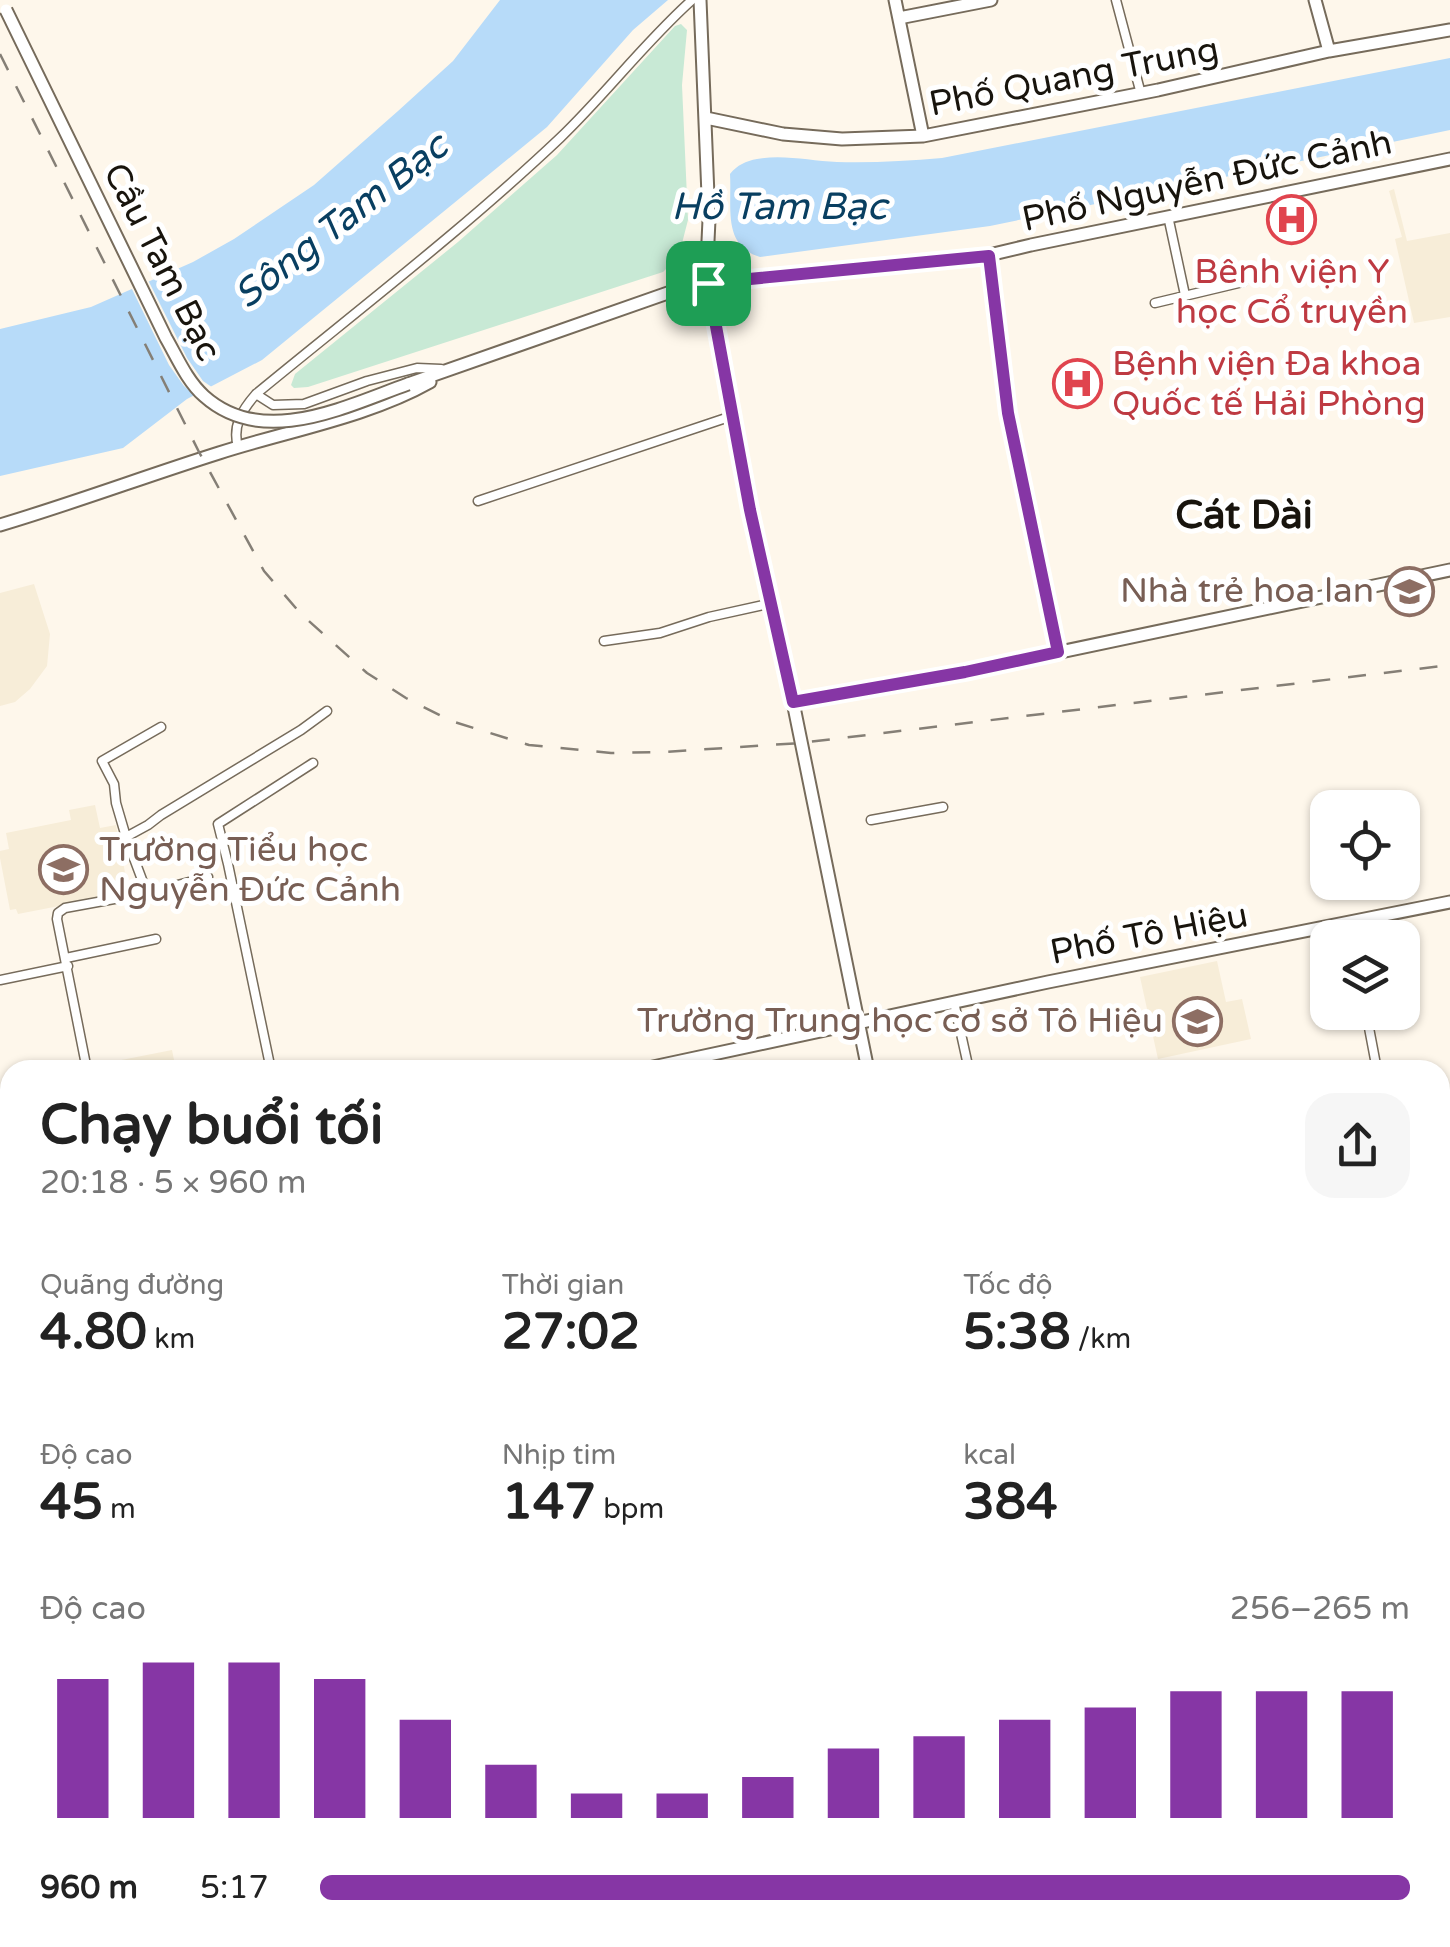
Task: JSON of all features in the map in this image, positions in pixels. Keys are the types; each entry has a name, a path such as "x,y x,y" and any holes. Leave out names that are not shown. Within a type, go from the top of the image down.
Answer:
{"main road":[{"path":"700,0 708,283 732,416 866,1060"},
{"path":"895,0 923,136"},
{"path":"899,18 991,0"},
{"path":"1315,0 1330,51"},
{"name":"Cầu Tam Bạc","path":"4,5 166,338 190,380 205,397 245,418 286,422 317,417 408,384"},
{"name":"Phố Quang Trung","path":"706,118 802,136 923,136 1141,94 1330,51 1450,30"},
{"name":"Phố Nguyễn Đức Cảnh","path":"408,384 682,288 989,256 1450,159"},
{"name":"Phố Nguyễn Đức Cảnh","path":"0,525 346,416 411,393 451,370"},
{"path":"793,702 965,672 1450,570"},
{"name":"Phố Tô Hiệu","path":"1359,920 1450,902"},
{"name":"Phố Tô Hiệu","path":"687,1060 1310,930"}],"street":[{"path":"238,447 234,433 243,409 256,394 562,136 692,0"},
{"path":"1116,0 1141,94"},
{"path":"1168,216 1185,295"},
{"path":"989,256 1008,413 1058,652"},
{"path":"1155,303 1244,282"},
{"path":"256,394 273,404 304,404 416,368 451,370"},
{"path":"478,501 732,416"},
{"path":"604,641 660,632 772,603"},
{"path":"126,837 302,730 326,710"},
{"path":"148,893 126,837 114,784 102,761 161,727"},
{"path":"269,1060 218,824 313,763"},
{"path":"871,820 943,808"},
{"path":"85,1060 58,913 65,908 208,877"},
{"path":"0,980 156,939"},
{"path":"954,1002 967,1060"},
{"path":"1369,1030 1375,1060"}],"shaded area":[{"path":"1394,189 1407,241 1450,233 1450,317 1414,323 1395,239 1402,237 1389,191"},
{"path":"34,584 50,634 47,666 15,702 0,706 0,593"},
{"name":"Trường Tiểu học Nguyễn Đức Cảnh","path":"95,805 100,828 116,825 127,883 135,882 136,891 18,914 16,909 10,910 0,858 0,851 9,849 6,833 71,820 69,810"},
{"name":"Trường Trung học cơ sở Tô Hiệu","path":"1217,961 1226,1002 1242,999 1251,1039 1158,1059 1140,977"},
{"path":"172,1050 174,1060 121,1060"}],"green space":[{"path":"681,24 687,30 682,85 688,220 680,251 663,272 308,387 291,385 295,374 458,242 557,155"}],"water":[{"name":"Sông Tam Bạc","path":"500,0 668,0 633,30 547,127 262,360 187,399 123,448 0,476 0,329 91,307 193,262 234,239 314,185 398,111 453,61"},
{"name":"Hồ Tam Bạc","path":"1450,58 1450,130 990,226 760,257 748,252 734,235 730,174 753,160 777,157 863,162 942,158"}],"pier":[{"path":"147,278 187,358 203,381 216,390 199,399 169,365 130,285"}],"railway":[{"path":"0,54 199,452 264,571 301,614 367,673 451,721 529,745 611,753 664,752 800,743 1450,665"}],"place":[{"name":"Bênh viện Y học Cổ truyền","path":"1292,220"},
{"name":"Bệnh viện Đa khoa Quốc tế Hải Phòng","path":"1077,384"},
{"name":"Nhà trẻ hoa lan","path":"1409,591"},
{"name":"Trường Tiểu học Nguyễn Đức Cảnh","path":"64,870"},
{"name":"Trường Trung học cơ sở Tô Hiệu","path":"1198,1021"}],"district":[{"name":"Cát Dài","path":"1244,515"}],"route":[{"path":"989,256 1008,413 1058,652 793,702 750,510 708,283 989,256"}]}
